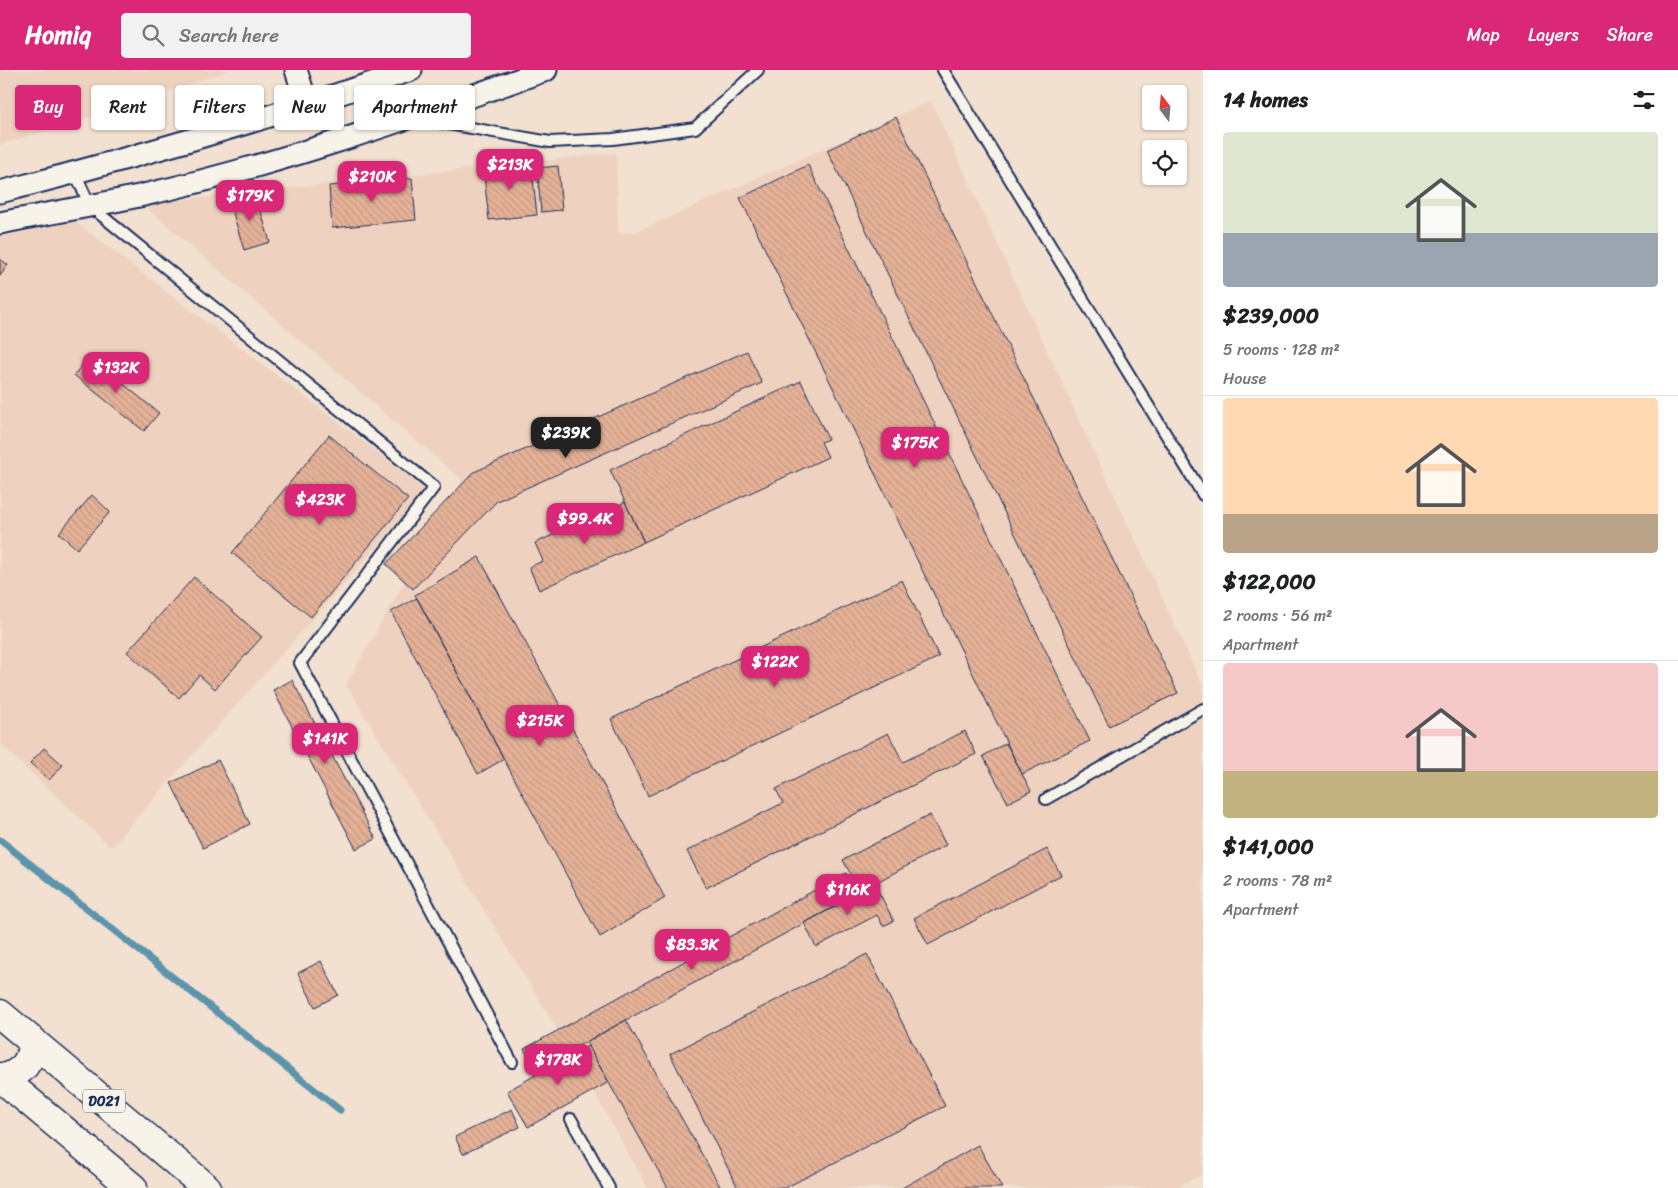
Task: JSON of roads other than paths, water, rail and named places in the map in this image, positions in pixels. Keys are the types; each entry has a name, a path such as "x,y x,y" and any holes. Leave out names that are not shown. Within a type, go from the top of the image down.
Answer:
{"highway":[{"name":"D021","path":"0,1014 207,1188"},
{"path":"1,1078 15,1074 25,1067 32,1055 33,1041"},
{"path":"1,1078 133,1188"}],"street":[{"path":"296,70 301,85"},
{"path":"344,92 411,70"},
{"path":"475,95 546,70"},
{"path":"0,192 75,173 274,114"},
{"path":"0,223 90,206 208,178 373,130"}],"lane":[{"path":"475,129 550,142 612,140 695,128 758,70"},
{"path":"943,70 1203,495"},
{"path":"75,173 90,206 434,487 300,663 512,1062"},
{"path":"1046,799 1203,710"},
{"path":"571,1119 609,1188"}],"waterway":[{"path":"0,840 340,1110"}]}
